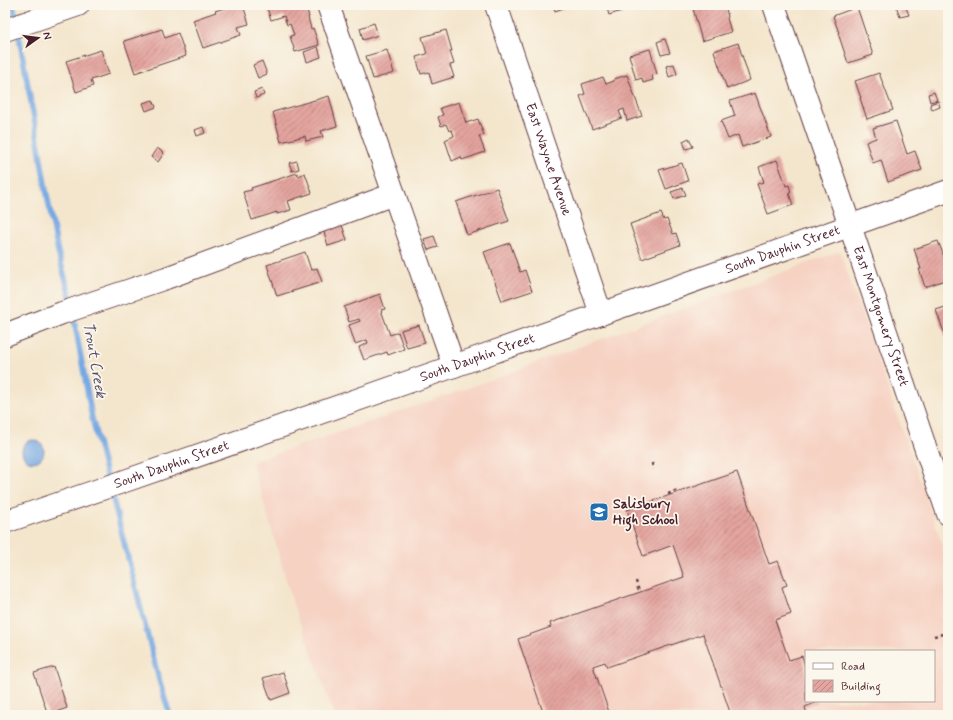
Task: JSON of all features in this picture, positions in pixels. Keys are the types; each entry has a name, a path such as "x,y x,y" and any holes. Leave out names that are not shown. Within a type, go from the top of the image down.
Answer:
{"street":[{"path":"5,30 78,5"},
{"path":"328,5 454,366"},
{"name":"East Wayne Avenue","path":"496,5 601,314"},
{"name":"East Montgomery Street","path":"774,5 948,514"},
{"name":"South Dauphin Street","path":"5,522 454,366 948,191"},
{"path":"5,335 72,309 166,278 394,194"}],"path":[{"path":"652,463 653,469"},
{"path":"668,494 677,490"},
{"path":"636,581 639,592"},
{"path":"934,636 943,634"}],"shaded area":[{"name":"Salisbury High School","path":"840,251 948,561 948,715 335,715 293,604 252,462 468,388"}],"water":[{"path":"33,440 41,443 44,451 41,459 33,462 25,459 22,451 25,443"}],"building":[{"path":"226,5 243,5 249,24 238,27 241,35 203,48 193,20 227,7"},
{"path":"266,5 306,6 311,29 313,28 319,45 295,52 290,36 294,35 290,24 287,25 284,16 271,20"},
{"path":"553,5 572,5 555,11"},
{"path":"606,5 630,5 631,8 609,15"},
{"path":"692,5 725,5 731,32 702,41"},
{"path":"896,5 905,5 909,15 900,17"},
{"path":"857,7 873,55 848,63 833,16"},
{"path":"374,23 378,35 363,40 360,28"},
{"path":"162,29 165,38 178,33 186,56 135,73 124,41"},
{"path":"446,30 452,51 450,51 454,64 450,65 454,77 432,84 429,72 421,74 416,57 427,54 422,37"},
{"path":"665,39 670,53 661,55 657,42"},
{"path":"738,43 750,80 727,89 714,51"},
{"path":"318,47 321,57 307,62 304,52"},
{"path":"650,49 657,74 652,75 653,80 643,83 642,78 636,80 629,55"},
{"path":"101,50 109,74 91,80 93,86 76,92 66,61"},
{"path":"387,50 394,73 373,79 366,56"},
{"path":"262,61 267,74 258,78 253,65"},
{"path":"674,64 677,74 669,77 666,66"},
{"path":"879,73 893,110 867,119 855,81"},
{"path":"627,75 642,116 627,121 624,109 619,111 622,118 592,129 580,96 585,94 582,84 603,77 606,84 614,81 614,79"},
{"path":"262,89 264,95 256,98 254,92"},
{"path":"934,92 937,100 930,102 928,94"},
{"path":"755,93 771,137 742,147 738,135 728,139 721,121 735,116 730,101"},
{"path":"329,96 337,126 321,131 323,137 306,141 305,136 281,142 273,112"},
{"path":"153,100 156,107 146,111 143,103"},
{"path":"938,101 940,107 932,110 930,104"},
{"path":"459,102 466,123 478,119 484,135 479,136 485,152 462,160 461,157 452,161 445,140 454,136 452,130 449,131 446,124 441,126 438,117 443,115 440,108"},
{"path":"896,121 907,154 915,151 922,170 888,182 881,160 873,163 866,142 876,138 873,128"},
{"path":"203,127 205,133 197,136 195,130"},
{"path":"689,138 693,147 686,149 683,141"},
{"path":"157,148 164,153 158,162 151,157"},
{"path":"777,160 786,186 789,185 791,192 789,193 793,205 768,214 757,184 764,182 759,167"},
{"path":"297,161 299,169 292,171 289,163"},
{"path":"682,163 688,181 666,189 659,170"},
{"path":"297,173 298,176 305,173 312,193 288,201 291,210 277,214 277,212 252,220 243,192"},
{"path":"497,188 509,221 467,235 456,202"},
{"path":"683,188 686,195 674,199 671,192"},
{"path":"661,213 664,220 667,219 673,234 676,233 680,245 642,259 630,224"},
{"path":"341,222 347,240 328,246 323,228"},
{"path":"434,236 438,247 428,250 424,239"},
{"path":"938,241 945,259 948,258 948,279 925,287 914,249"},
{"path":"510,243 520,272 525,270 532,291 502,301 484,252"},
{"path":"305,252 311,270 317,268 322,282 277,296 267,265"},
{"path":"380,294 385,309 381,310 390,335 398,332 404,349 388,355 387,352 364,360 359,347 368,343 367,340 355,344 349,325 360,321 359,319 349,322 344,307"},
{"path":"948,306 948,341 947,341 936,310"},
{"path":"419,325 425,343 407,348 401,330"},
{"path":"737,472 769,564 778,561 787,585 782,587 791,614 775,620 789,660 802,656 805,666 805,702 818,702 805,707 807,715 731,715 703,634 607,667 605,662 593,666 610,715 544,715 518,639 551,627 550,623 684,577 673,545 643,556 627,510"},
{"path":"54,667 67,708 48,715 34,673"},
{"path":"283,672 290,693 271,700 263,678"}],"waterway":[{"name":"Trout Creek","path":"13,5 17,22"},
{"name":"Trout Creek","path":"18,31 46,190 58,252 71,305"},
{"name":"Trout Creek","path":"73,313 92,418 108,483"},
{"name":"Trout Creek","path":"111,491 159,680 170,715"}],"place":[{"name":"Salisbury High School","path":"599,512"}]}
